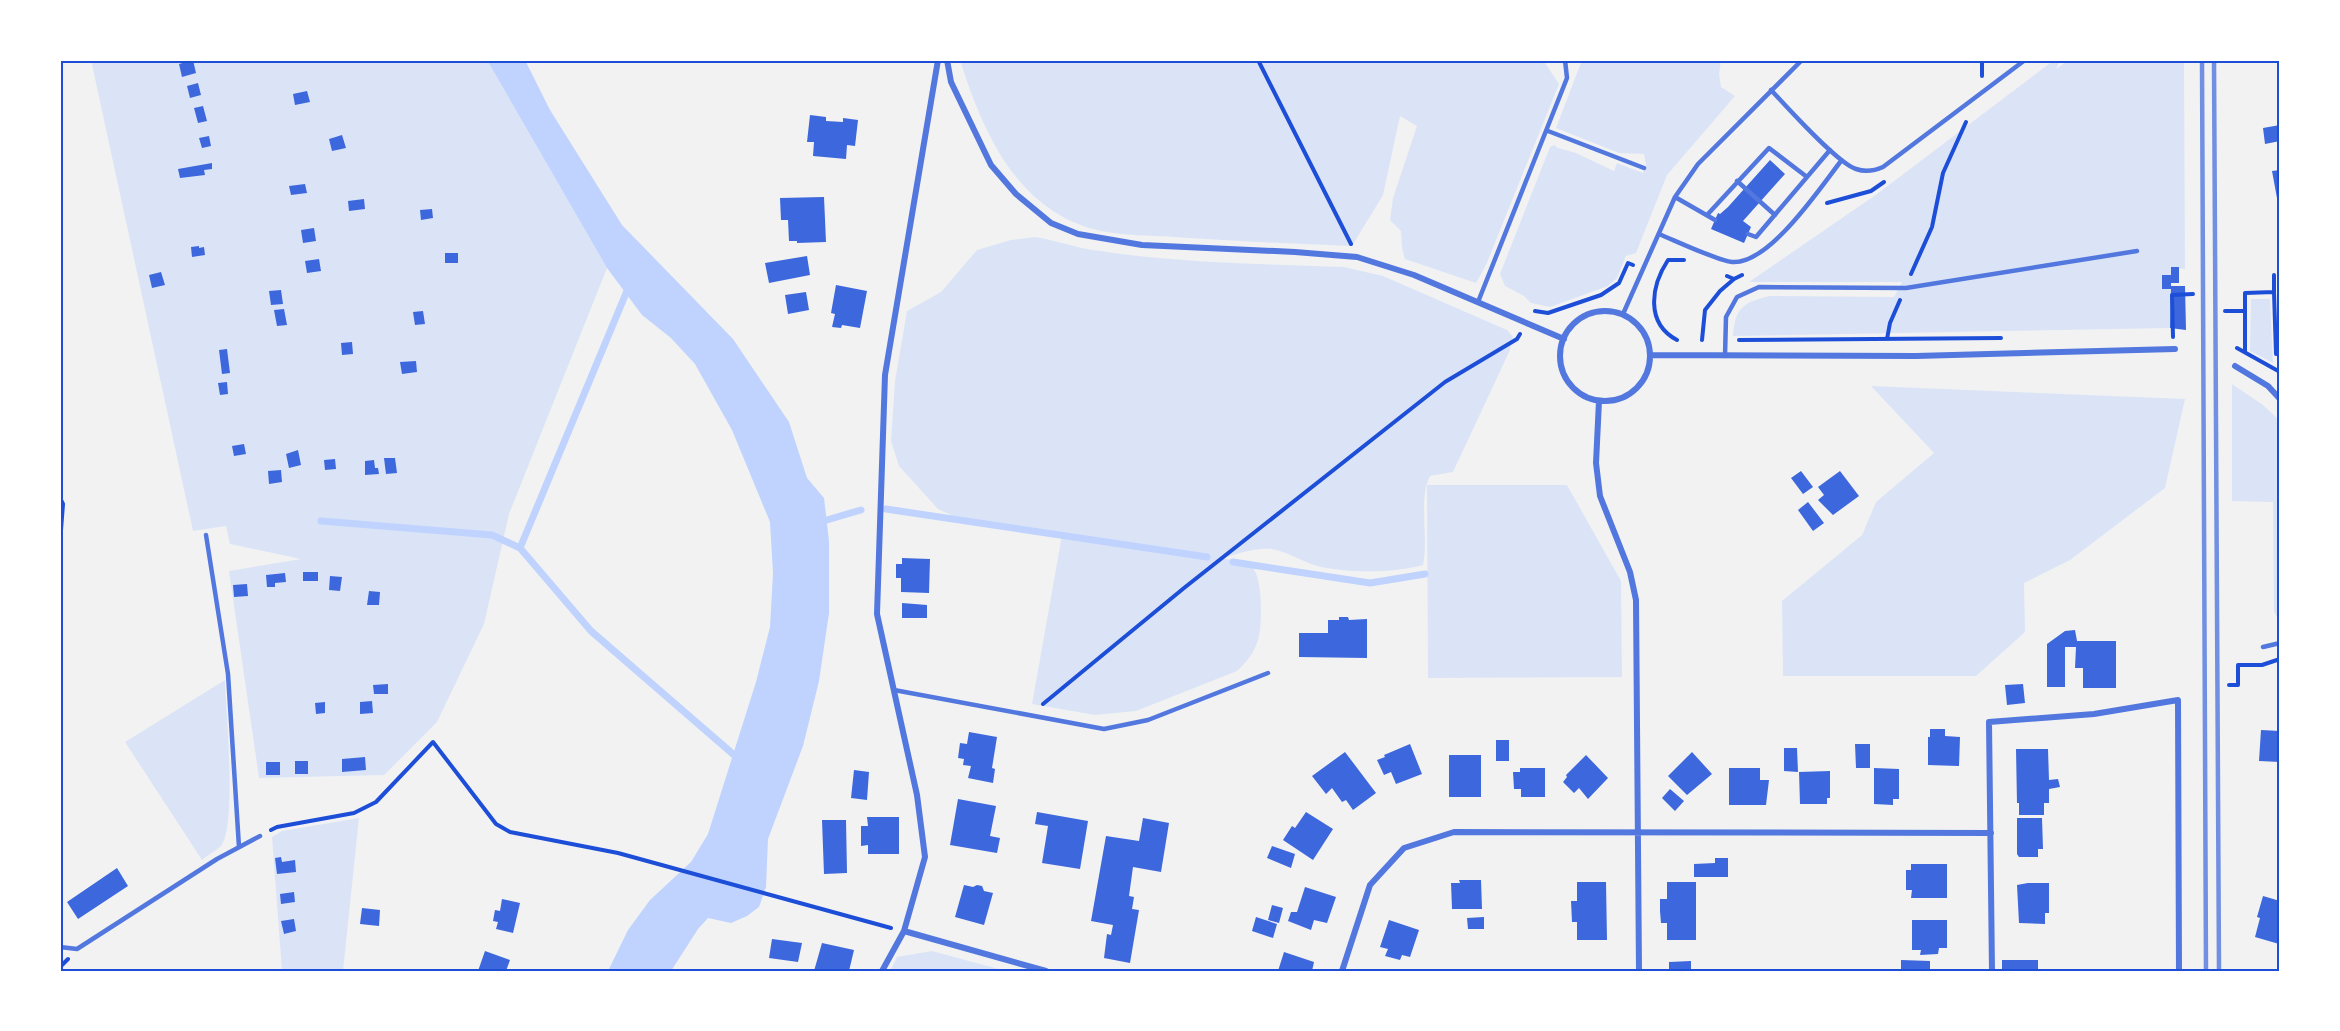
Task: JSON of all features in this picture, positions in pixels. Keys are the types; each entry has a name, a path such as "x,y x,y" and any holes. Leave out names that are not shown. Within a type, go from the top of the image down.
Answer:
{"street":[{"path":"882,971 904,931 925,857 917,795 876,614 885,375 938,60"},
{"path":"947,60 951,82 991,165 1016,194 1051,223 1078,234 1142,245 1357,257 1414,275 1564,339"},
{"path":"1609,311 1623,314 1637,324 1647,339 1651,355 1647,375 1636,390 1618,400 1599,401 1583,396 1571,385 1563,371 1560,355 1564,339 1571,327 1582,317 1595,312 1609,311"},
{"path":"1651,355 1916,356 2175,349"},
{"path":"2235,366 2268,386 2280,399"},
{"path":"1599,401 1596,463 1600,496 1630,572 1636,600 1638,971"},
{"path":"1992,971 1989,722 2094,714 2144,708 2178,700 2180,971"},
{"path":"1342,971 1370,885 1404,848 1454,832 1991,832"},
{"path":"904,931 1046,971"}],"lane":[{"path":"1478,302 1548,131 1567,78 1566,60"},
{"path":"1623,314 1675,197 1698,164 1802,60"},
{"path":"1771,90 1841,162 1857,170 1875,170 1883,167 2025,60"},
{"path":"1548,131 1644,168"},
{"path":"1707,215 1769,148 1807,177"},
{"path":"1748,234 1756,237 1830,150"},
{"path":"1659,234 1730,262 1749,258 1764,250 1786,230 1841,162"},
{"path":"1737,181 1775,215"},
{"path":"1675,197 1715,220"},
{"path":"1725,356 1726,317 1737,297 1759,287 1905,288 2137,251"},
{"path":"206,535 228,674 239,847"},
{"path":"2263,647 2280,643"},
{"path":"894,690 1104,729 1148,720 1268,673"},
{"path":"60,947 77,949 260,836"}],"path":[{"path":"1258,60 1357,257"},
{"path":"1982,60 1982,76"},
{"path":"1887,339 1890,323 1932,227 1943,173 1966,122"},
{"path":"1029,716 1193,581 1436,389 1517,339 1530,323 1535,310 1548,314 1601,295 1619,283 1628,263 1658,275"},
{"path":"2274,275 2276,354 2280,354"},
{"path":"1702,340 1705,310 1720,291 1734,279"},
{"path":"2245,351 2245,293 2274,292"},
{"path":"2173,337 2172,295 2193,294"},
{"path":"2225,311 2244,311"},
{"path":"2237,348 2280,372"},
{"path":"60,498 63,504 60,543"},
{"path":"2229,685 2238,685 2238,665 2262,665 2280,658"},
{"path":"260,836 276,827 354,813 364,809 376,802 433,742 496,824 510,832 618,853 904,931"}],"shaded area":[{"path":"91,60 487,60 607,268 509,514 484,624 437,722 384,775 259,778 229,571 301,559 230,544 226,526 193,531"},
{"path":"960,60 1543,60 1559,84 1486,265 1476,283 1405,259 1401,231 1390,220 1393,198 1417,126 1400,116 1383,195 1352,246 1119,234 1101,231 1072,221 1047,207 1026,188 1008,166 993,141 969,88"},
{"path":"1582,60 1721,60 1719,74 1721,87 1735,96 1667,175 1636,253 1626,256 1617,278 1608,286 1550,307 1531,303 1524,296 1505,286 1500,274 1550,147 1554,145 1576,153 1614,171 1617,163 1643,173 1646,165 1644,154 1619,153 1556,128"},
{"path":"2054,60 2060,60 2056,69 2069,60 2184,60 2185,269 2171,267 2171,275 2162,275 2162,289 2171,289 2170,328 1733,336 1736,318 1742,307 1770,296 1894,297 1902,282 1749,282 1877,194"},
{"path":"1035,237 1093,250 1156,258 1344,267 1383,276 1507,330 1513,337 1510,350 1453,472 1430,476 1424,507 1425,554 1423,565 1386,571 1345,570 1321,567 1272,549 1247,551 1222,558 1249,564 1256,573 1260,590 1261,620 1258,641 1251,655 1237,671 1136,711 1095,715 1032,704 1062,535 966,522 938,509 899,466 891,441 895,381 907,311 941,292 977,250 1011,240"},
{"path":"2251,299 2270,299 2273,363 2250,351"},
{"path":"2232,384 2263,405 2280,421 2280,622 2274,612 2273,502 2232,501"},
{"path":"1871,386 2185,399 2165,488 2070,560 2024,583 2025,632 1976,676 1783,676 1782,601 1862,535 1876,502 1934,453"},
{"path":"1427,485 1567,485 1621,581 1622,677 1428,678"},
{"path":"225,680 229,816 226,835 221,846 202,860 125,742"},
{"path":"359,818 343,971 282,971 272,837 282,831"},
{"path":"932,951 1006,971 890,971 897,957"}],"water":[{"path":"487,60 525,60 550,110 622,225 733,339 789,422 807,478 824,498 829,541 829,613 819,681 803,746 768,839 766,887 759,907 747,916 731,923 708,918 698,929 671,971 608,971 628,930 650,900 691,862 708,834 756,682 770,627 773,573 770,522 732,430 695,364 671,338 642,315 607,268"}],"building":[{"path":"193,60 196,73 182,77 179,64"},
{"path":"198,83 201,95 190,98 187,86"},
{"path":"307,91 310,102 295,105 293,94"},
{"path":"203,106 207,121 198,123 194,108"},
{"path":"810,115 826,117 826,121 843,122 843,118 858,120 855,146 847,145 846,159 813,156 814,142 807,142"},
{"path":"2280,125 2280,141 2265,144 2263,128"},
{"path":"342,135 346,148 332,151 329,139"},
{"path":"209,136 211,146 202,148 199,138"},
{"path":"1770,160 1785,174 1743,221 1751,227 1744,243 1711,229 1718,213 1720,214 1728,207"},
{"path":"212,163 212,169 204,170 205,175 180,178 178,169"},
{"path":"2280,170 2280,209 2279,209 2272,171"},
{"path":"305,184 307,193 291,195 289,186"},
{"path":"824,197 826,242 789,241 788,220 781,220 780,198"},
{"path":"364,199 365,209 349,211 348,201"},
{"path":"432,209 433,218 421,220 420,210"},
{"path":"314,228 316,241 303,243 301,230"},
{"path":"199,246 199,248 204,247 205,255 192,257 191,247"},
{"path":"445,253 458,253 458,263 445,263"},
{"path":"807,256 810,275 769,283 765,263"},
{"path":"319,259 321,271 307,273 305,261"},
{"path":"2171,267 2179,267 2179,283 2171,283 2171,286 2185,286 2186,330 2170,328 2171,289 2162,289 2162,275 2171,275"},
{"path":"161,272 165,285 152,288 149,275"},
{"path":"836,285 867,291 860,328 842,325 841,328 832,327 835,314 831,313"},
{"path":"281,290 283,304 271,305 269,291"},
{"path":"806,292 809,310 788,314 785,295"},
{"path":"284,309 287,325 277,326 274,310"},
{"path":"423,311 425,324 415,325 413,312"},
{"path":"352,342 353,354 342,355 341,343"},
{"path":"227,349 230,373 222,374 219,350"},
{"path":"416,361 417,372 402,374 400,362"},
{"path":"227,382 228,394 220,395 218,383"},
{"path":"244,444 246,454 234,456 232,446"},
{"path":"298,450 301,465 289,468 286,454"},
{"path":"384,458 395,458 397,473 386,474"},
{"path":"335,459 336,469 325,470 324,460"},
{"path":"374,460 379,474 365,475 365,461"},
{"path":"281,470 282,482 269,484 268,471"},
{"path":"1801,471 1813,487 1803,494 1791,478"},
{"path":"1840,471 1859,496 1833,515 1818,500 1824,495 1818,487"},
{"path":"1808,502 1824,523 1813,531 1798,510"},
{"path":"902,558 930,559 929,593 901,592 901,578 896,578 896,564 902,564"},
{"path":"303,572 318,572 318,581 303,581"},
{"path":"285,573 286,582 275,583 275,587 267,587 266,575"},
{"path":"330,576 342,577 340,591 329,590"},
{"path":"247,584 248,596 234,597 233,585"},
{"path":"369,591 380,592 379,605 367,605"},
{"path":"902,603 927,605 927,618 902,618"},
{"path":"1339,617 1348,617 1349,620 1367,619 1367,658 1299,657 1299,633 1328,633 1328,620 1339,620"},
{"path":"2075,630 2077,641 2116,641 2116,688 2083,688 2083,668 2075,668 2076,647 2065,647 2065,687 2047,687 2047,644 2065,631"},
{"path":"388,684 388,694 374,694 373,685"},
{"path":"2023,684 2025,703 2007,705 2005,685"},
{"path":"372,701 373,713 360,714 360,702"},
{"path":"325,702 325,713 316,714 315,703"},
{"path":"1930,729 1945,729 1945,736 1960,737 1959,766 1928,765"},
{"path":"2261,730 2280,731 2280,762 2259,761"},
{"path":"969,732 997,737 992,768 995,769 993,783 968,778 971,766 963,765 964,759 958,758 960,743 967,744"},
{"path":"1496,740 1509,740 1509,761 1496,761"},
{"path":"1410,744 1422,774 1396,784 1391,772 1384,775 1377,760"},
{"path":"1855,744 1870,744 1870,768 1856,768"},
{"path":"1784,748 1797,748 1798,772 1784,771"},
{"path":"2016,749 2048,749 2049,780 2058,779 2060,787 2049,789 2049,803 2044,803 2044,815 2019,815"},
{"path":"1345,752 1376,793 1353,810 1346,800 1342,802 1332,788 1326,794 1312,776"},
{"path":"1692,752 1712,774 1687,795 1668,776"},
{"path":"1449,755 1481,755 1481,797 1449,797"},
{"path":"1586,755 1608,778 1588,799 1579,788 1574,793 1563,782 1566,775"},
{"path":"365,757 366,770 342,772 342,759"},
{"path":"295,761 308,761 308,774 295,774"},
{"path":"266,762 280,762 280,775 266,775"},
{"path":"1520,768 1545,768 1545,797 1521,797 1521,789 1514,789 1513,772 1520,772"},
{"path":"1729,768 1760,768 1760,780 1769,780 1766,805 1729,805"},
{"path":"1874,768 1899,769 1899,799 1893,799 1893,805 1874,804"},
{"path":"854,770 869,772 867,800 851,798"},
{"path":"1830,771 1830,798 1827,798 1827,804 1800,804 1799,772"},
{"path":"1670,789 1684,801 1675,811 1662,798"},
{"path":"958,799 996,806 990,836 1000,838 997,853 950,845"},
{"path":"1037,812 1088,821 1080,869 1042,863 1048,826 1035,824"},
{"path":"1306,812 1333,829 1313,860 1283,840 1292,826 1295,828"},
{"path":"867,817 899,817 899,854 868,854 868,845 861,846 861,826 868,826"},
{"path":"1143,818 1169,823 1161,872 1133,867 1129,896 1134,897 1132,909 1139,910 1130,963 1104,958 1107,934 1111,935 1113,925 1091,921 1106,836 1139,841"},
{"path":"2017,818 2042,818 2043,849 2038,849 2038,857 2019,857 2017,854"},
{"path":"822,820 846,820 847,873 824,874"},
{"path":"1272,846 1295,854 1291,868 1267,858"},
{"path":"281,857 282,862 295,860 296,872 277,874 275,858"},
{"path":"1715,858 1728,858 1728,877 1694,877 1694,864 1715,863"},
{"path":"1911,864 1947,864 1947,898 1911,898 1912,890 1906,890 1906,870 1911,870"},
{"path":"117,868 128,886 78,919 67,902"},
{"path":"1459,880 1481,880 1482,909 1452,909 1451,883 1460,883"},
{"path":"1577,882 1606,882 1607,940 1577,940 1577,922 1572,922 1571,901 1577,901"},
{"path":"1667,882 1696,882 1696,940 1667,940 1667,923 1661,923 1660,899 1667,899"},
{"path":"2049,883 2049,913 2045,913 2045,924 2019,923 2017,885"},
{"path":"964,885 982,886 984,891 993,893 984,925 955,917"},
{"path":"1305,887 1336,897 1327,923 1314,920 1311,930 1288,921 1291,912 1297,912"},
{"path":"294,892 295,902 281,904 280,894"},
{"path":"2263,896 2280,901 2279,944 2255,937 2260,918 2257,917"},
{"path":"502,899 520,903 513,933 496,929 498,922 493,921 495,910 500,911"},
{"path":"1272,905 1283,908 1279,923 1268,920"},
{"path":"362,908 380,910 379,926 360,924"},
{"path":"1256,917 1277,924 1273,938 1252,931"},
{"path":"1484,917 1484,929 1468,929 1467,918"},
{"path":"294,919 296,931 284,934 281,921"},
{"path":"1389,920 1419,930 1410,957 1402,955 1400,960 1385,956 1388,949 1380,947"},
{"path":"1912,920 1947,920 1947,948 1939,948 1938,954 1920,955 1921,950 1912,950"},
{"path":"772,939 802,943 798,962 769,958"},
{"path":"822,943 854,950 849,971 814,971"},
{"path":"485,951 510,960 506,971 478,971"},
{"path":"1284,952 1314,962 1312,971 1278,971"},
{"path":"1901,960 1930,961 1930,971 1901,971"},
{"path":"2002,960 2038,960 2038,971 2002,971"},
{"path":"1691,961 1691,971 1669,971 1669,962"}],"waterway":[{"path":"629,286 520,548 591,631 741,761"},
{"path":"886,509 1207,557"},
{"path":"820,522 861,510"},
{"path":"321,521 492,535 520,548"},
{"path":"1233,562 1370,583 1425,574"}],"railway":[{"path":"2202,60 2206,971"},
{"path":"2214,60 2219,971"}]}
